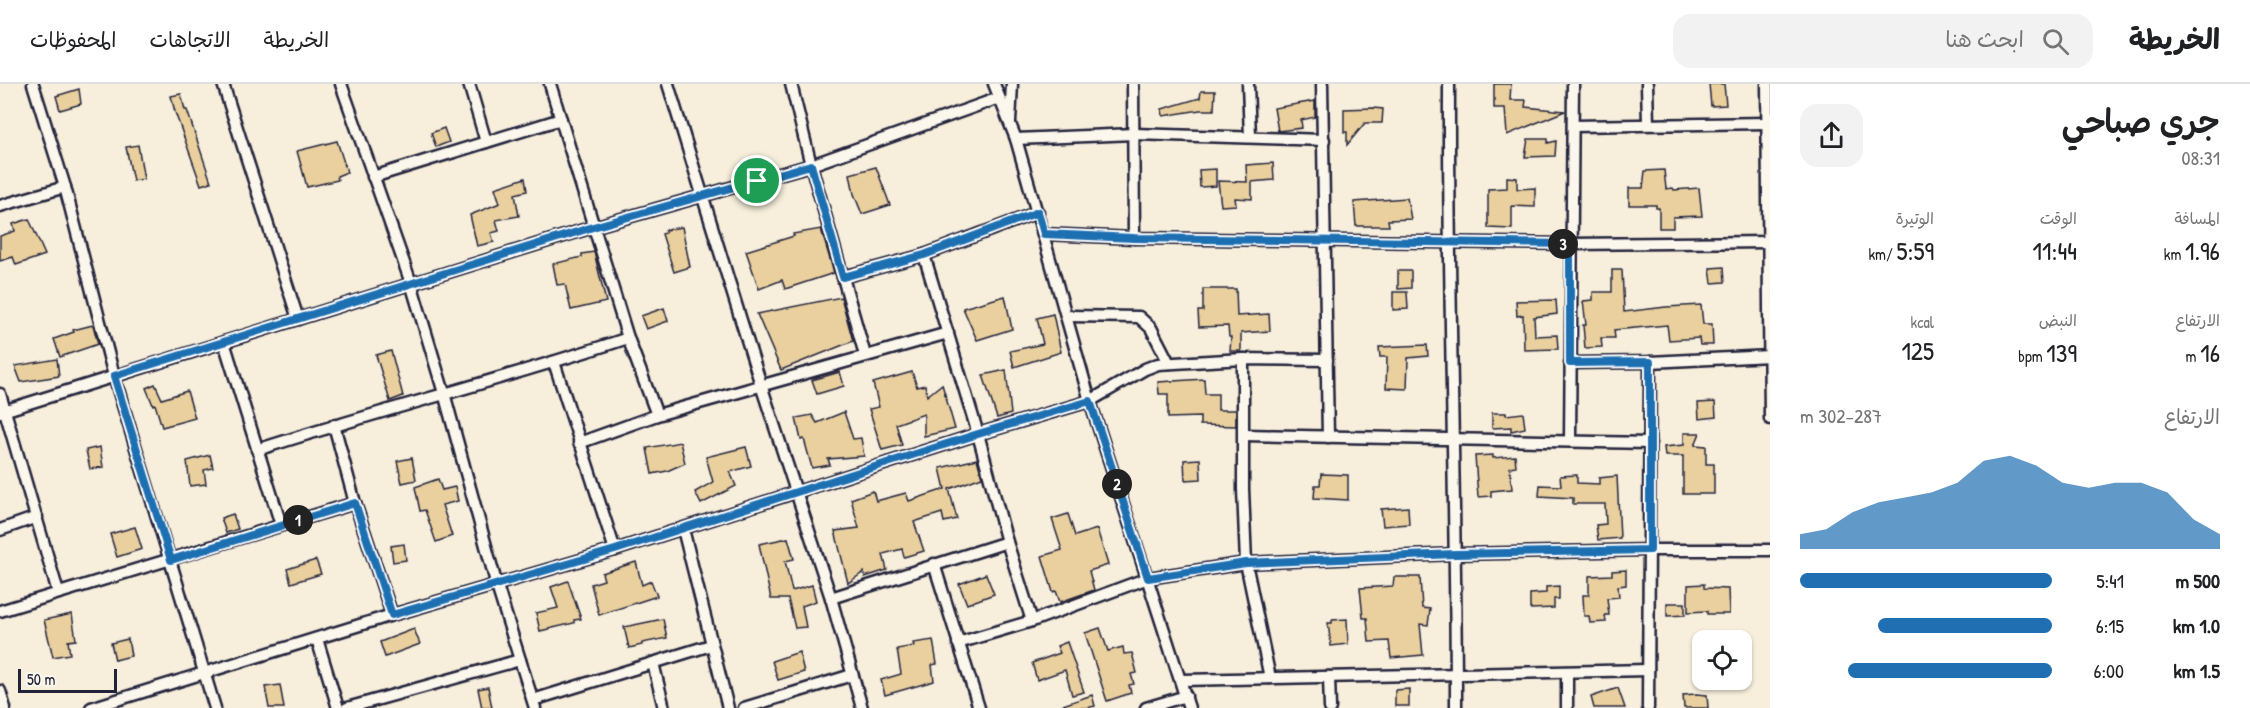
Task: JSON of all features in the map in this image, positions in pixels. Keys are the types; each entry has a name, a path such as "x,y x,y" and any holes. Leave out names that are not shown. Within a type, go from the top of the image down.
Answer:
{"street":[{"path":"33,84 65,187 114,376 215,708"},
{"path":"223,84 298,319"},
{"path":"341,84 411,283 497,586 534,704 711,645"},
{"path":"469,84 486,142"},
{"path":"550,84 628,338 657,415"},
{"path":"668,84 761,386 831,598 862,708"},
{"path":"791,84 811,165 865,355"},
{"path":"994,84 1016,139 1090,401 1189,708"},
{"path":"1010,125 1012,84"},
{"path":"1132,84 1134,238"},
{"path":"1248,84 1250,138"},
{"path":"1322,84 1328,437"},
{"path":"1449,84 1456,708"},
{"path":"1570,440 1573,84"},
{"path":"1647,84 1648,124"},
{"path":"1767,84 1770,419"},
{"path":"3,411 593,227 811,165 999,98"},
{"path":"373,177 561,119"},
{"path":"1573,126 1767,123"},
{"path":"1016,139 1134,134 1324,140"},
{"path":"0,206 65,187"},
{"path":"843,277 924,255 1038,212"},
{"path":"1044,234 1134,238 1449,243 1769,242"},
{"path":"924,255 1032,621"},
{"path":"1067,316 1139,318 1146,321 1169,363"},
{"path":"579,443 657,415 948,333"},
{"path":"257,450 628,338"},
{"path":"224,342 281,525"},
{"path":"1570,363 1770,356"},
{"path":"91,708 392,615 615,550 978,434 1090,401 1145,369 1158,364 1243,359 1327,360"},
{"path":"1243,359 1243,489 1246,563 1270,678"},
{"path":"554,362 615,550"},
{"path":"1648,708 1650,362"},
{"path":"0,394 3,411 38,518 58,592"},
{"path":"334,425 355,503 392,615"},
{"path":"1244,435 1452,437 1650,443"},
{"path":"0,611 355,503"},
{"path":"0,530 38,518"},
{"path":"683,529 728,708"},
{"path":"831,598 1007,542"},
{"path":"958,644 1032,621 1148,578 1246,563 1455,554 1770,550"},
{"path":"934,564 979,708"},
{"path":"317,639 338,708"},
{"path":"347,708 520,660"},
{"path":"653,663 664,708"},
{"path":"1180,680 1648,670"},
{"path":"1567,673 1567,708"},
{"path":"744,708 852,675"},
{"path":"1329,677 1330,708"},
{"path":"0,691 5,708"},
{"path":"1146,708 1186,696"}],"building":[{"path":"1494,84 1511,84 1510,100 1526,100 1525,107 1565,111 1507,135 1505,108 1494,108"},
{"path":"1709,84 1724,84 1726,105 1711,106"},
{"path":"79,89 81,104 60,110 56,96"},
{"path":"1201,91 1215,91 1214,110 1163,116 1162,109 1200,98"},
{"path":"181,94 211,182 201,185 171,96"},
{"path":"1315,101 1315,117 1301,120 1302,128 1278,131 1274,108"},
{"path":"1344,109 1383,109 1382,123 1365,123 1347,145 1347,132 1344,132"},
{"path":"444,128 449,142 436,147 431,133"},
{"path":"1528,139 1548,139 1548,143 1556,141 1555,156 1525,157"},
{"path":"337,141 347,172 337,176 338,180 307,187 297,151"},
{"path":"138,145 144,179 133,181 126,147"},
{"path":"1273,163 1274,180 1250,182 1252,182 1252,199 1235,198 1236,205 1221,206 1218,181 1247,182 1246,165"},
{"path":"876,167 890,205 862,214 854,194 850,174"},
{"path":"1216,169 1216,186 1200,187 1199,170"},
{"path":"1664,170 1666,189 1699,188 1702,216 1673,217 1673,228 1659,228 1659,208 1656,208 1656,205 1629,205 1629,188 1643,188 1645,171"},
{"path":"1507,177 1517,178 1517,189 1535,188 1535,207 1512,206 1512,229 1488,228 1488,189 1507,188"},
{"path":"525,178 527,191 515,194 519,216 496,220 499,231 491,233 494,242 477,246 470,215 500,203 495,188"},
{"path":"1407,198 1411,219 1388,220 1389,226 1356,226 1354,202"},
{"path":"29,219 45,255 16,265 13,257 0,261 0,236 15,231 13,224"},
{"path":"682,227 690,267 674,272 662,234 665,230"},
{"path":"821,229 834,273 785,289 782,280 759,289 746,251 794,236 793,234"},
{"path":"594,252 606,302 571,310 565,284 557,285 553,264"},
{"path":"1724,267 1725,282 1712,283 1710,268"},
{"path":"1612,270 1622,270 1624,312 1701,305 1703,324 1712,324 1713,345 1700,345 1699,338 1669,340 1667,325 1614,330 1615,338 1601,338 1602,347 1585,348 1583,325 1586,325 1583,301 1593,300 1593,292 1612,292"},
{"path":"1398,271 1411,271 1411,288 1398,289"},
{"path":"1203,289 1236,289 1237,316 1269,314 1270,331 1241,333 1241,351 1230,351 1231,337 1229,337 1228,326 1199,327 1198,311 1203,311"},
{"path":"1393,292 1407,292 1408,309 1393,310"},
{"path":"1005,296 1012,329 977,340 963,308"},
{"path":"841,297 853,341 781,370 757,314"},
{"path":"1556,300 1557,314 1534,317 1535,336 1557,335 1558,349 1524,350 1523,315 1517,316 1516,301"},
{"path":"664,308 668,321 646,329 641,316"},
{"path":"1053,314 1061,352 1014,367 1010,351 1043,344 1037,318"},
{"path":"93,325 98,344 60,357 54,339 74,332 73,330"},
{"path":"1427,345 1428,356 1408,358 1407,389 1386,388 1387,357 1380,357 1379,347"},
{"path":"391,351 403,396 390,401 376,355"},
{"path":"57,359 59,376 21,382 15,366"},
{"path":"1006,370 1011,414 997,418 983,375"},
{"path":"840,372 844,386 817,394 812,380"},
{"path":"912,372 917,387 925,385 927,396 942,384 955,429 924,436 924,414 896,424 902,445 882,450 869,409 879,407 873,383"},
{"path":"1204,379 1205,394 1218,394 1218,410 1236,410 1236,426 1200,425 1200,417 1168,418 1168,394 1159,394 1158,382"},
{"path":"155,384 162,399 187,391 195,418 162,427 155,404 153,405 146,388"},
{"path":"1715,402 1716,417 1699,419 1698,403"},
{"path":"844,412 853,439 861,438 864,456 828,459 830,465 812,468 804,439 801,440 796,418 812,415 817,423"},
{"path":"1492,413 1506,413 1506,415 1523,413 1525,428 1511,431 1511,427 1492,428"},
{"path":"1684,433 1700,433 1695,445 1706,446 1706,464 1714,464 1714,494 1683,494 1683,456 1665,456 1664,447 1684,445"},
{"path":"680,442 685,463 667,471 652,474 647,448"},
{"path":"100,447 103,467 90,469 86,450"},
{"path":"746,447 751,466 730,472 736,486 701,504 695,492 713,482 706,457"},
{"path":"210,455 213,468 204,470 206,484 190,486 187,461"},
{"path":"1493,455 1493,458 1515,456 1516,466 1510,467 1512,489 1491,491 1491,496 1478,497 1475,456"},
{"path":"412,458 416,480 402,483 397,461"},
{"path":"977,459 982,477 949,489 957,519 944,522 942,513 914,522 924,551 904,557 902,549 883,554 887,570 865,577 864,572 848,583 835,531 859,528 851,499 873,491 876,501 906,493 909,501 945,489 940,468"},
{"path":"1200,459 1201,479 1185,480 1184,460"},
{"path":"1321,474 1348,475 1348,500 1314,498 1315,485 1320,485"},
{"path":"1577,475 1577,483 1599,484 1599,478 1617,476 1620,538 1598,540 1596,525 1606,524 1605,504 1573,504 1573,498 1539,496 1540,485 1561,486 1560,476"},
{"path":"438,479 442,490 455,487 458,501 442,505 452,536 436,542 425,510 420,511 415,487"},
{"path":"1408,507 1409,524 1383,526 1381,509"},
{"path":"233,514 238,529 226,533 221,518"},
{"path":"1068,514 1075,536 1097,529 1108,565 1089,571 1094,590 1060,602 1056,591 1053,592 1042,556 1062,550 1052,519"},
{"path":"135,527 142,549 117,557 110,534"},
{"path":"788,538 794,559 785,561 792,591 812,585 816,601 802,606 806,627 795,628 788,599 771,599 759,544"},
{"path":"404,544 406,560 393,562 391,546"},
{"path":"316,560 321,574 291,583 287,569"},
{"path":"636,562 642,585 651,581 657,596 599,615 591,584 604,580 602,573"},
{"path":"1626,570 1626,585 1618,586 1619,597 1607,598 1609,615 1605,615 1606,622 1590,623 1589,616 1584,616 1583,595 1589,595 1589,576 1612,575 1612,571"},
{"path":"986,574 994,594 967,604 959,584"},
{"path":"1394,577 1420,577 1422,608 1430,609 1428,625 1420,624 1423,655 1391,658 1389,641 1369,642 1367,618 1363,618 1360,588 1393,586"},
{"path":"568,581 581,619 574,620 574,623 540,631 536,613 558,608 551,587"},
{"path":"1704,584 1704,588 1728,589 1729,614 1707,614 1707,611 1688,612 1688,585"},
{"path":"1559,586 1559,599 1554,599 1554,608 1530,609 1530,594 1546,593 1546,587"},
{"path":"1667,603 1685,603 1685,615 1667,616"},
{"path":"72,614 76,640 68,641 70,654 53,657 44,620"},
{"path":"663,619 667,638 629,648 624,627"},
{"path":"1347,619 1348,644 1331,646 1328,623 1332,623 1332,620"},
{"path":"1100,628 1108,651 1123,647 1124,654 1132,653 1137,673 1131,674 1134,684 1129,685 1131,693 1107,701 1085,633"},
{"path":"414,629 420,644 385,657 380,642"},
{"path":"128,639 131,656 115,660 111,643"},
{"path":"933,640 937,664 932,665 934,681 885,695 881,680 901,674 897,649 914,646 913,643"},
{"path":"1067,642 1084,692 1072,695 1065,670 1037,680 1032,663 1060,653 1057,646"},
{"path":"799,652 804,672 778,680 772,661"},
{"path":"280,685 284,708 269,708 265,687"},
{"path":"488,687 492,708 482,708 478,689"},
{"path":"1618,688 1625,708 1594,708 1591,697"},
{"path":"1409,689 1409,706 1395,706 1395,690"},
{"path":"1092,695 1095,706 1060,708 1060,706"},
{"path":"1683,695 1707,695 1708,708 1684,708"}],"route":[{"path":"811,165 843,277 924,255 1038,212 1044,234 1134,238 1570,244 1570,363 1650,362 1650,550 1455,554 1246,563 1148,578 1090,401 978,434 615,550 392,615 355,503 171,560 114,376 593,227 757,181 811,165"}]}
